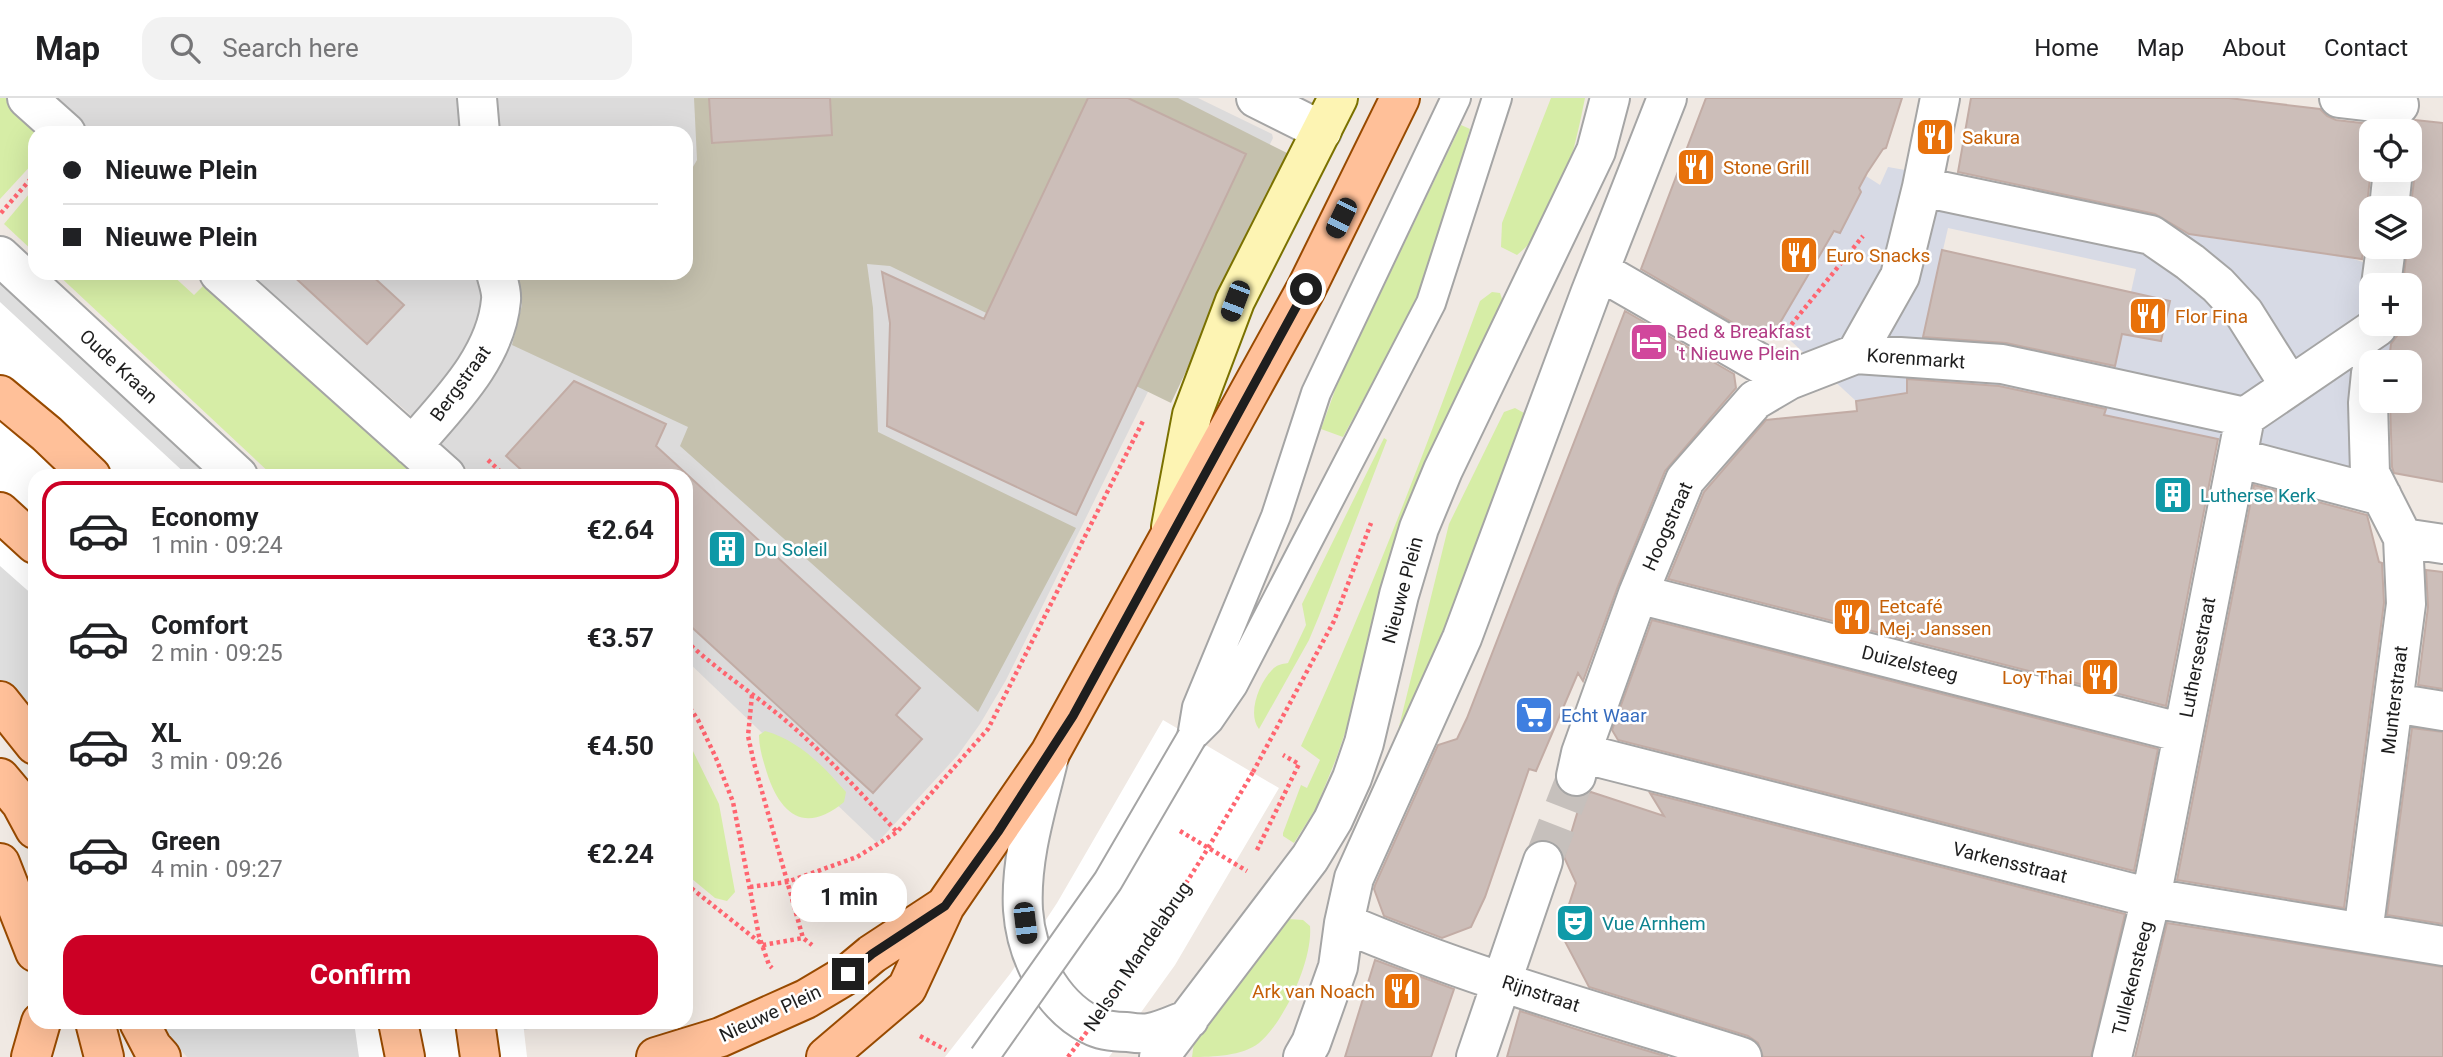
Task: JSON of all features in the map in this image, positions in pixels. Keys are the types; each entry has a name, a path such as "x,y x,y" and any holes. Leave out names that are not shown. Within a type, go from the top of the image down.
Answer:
{"main road":[{"name":"Nieuwe Plein","path":"826,1057 907,988 945,906 1050,753 1306,289 1400,98"},
{"path":"0,366 47,434"},
{"path":"0,395 84,469"},
{"path":"0,512 28,538"},
{"path":"0,701 28,736"},
{"path":"0,778 28,816"},
{"path":"0,863 28,934"},
{"name":"Nieuwe Plein","path":"658,1057 721,1037 806,999 848,974 872,954 945,906"},
{"path":"31,1057 39,1029"},
{"path":"97,1029 104,1057"},
{"path":"143,1029 161,1057"},
{"path":"399,1029 405,1057"},
{"path":"476,1029 480,1057"},
{"path":"658,1057 666,1057"}],"street":[{"path":"27,98 57,126"},
{"path":"477,98 479,126"},
{"path":"1256,98 1330,114"},
{"name":"Nieuwe Plein","path":"1159,1057 1310,858 1333,820 1364,743 1399,595 1419,528 1443,470 1596,151 1610,98"},
{"path":"1303,1057 1338,967 1354,878 1462,638 1667,98"},
{"name":"Korenmarkt","path":"1940,98 1900,275 1856,354 2002,364 2245,417"},
{"path":"2339,98 2399,112"},
{"name":"Nieuwe Plein","path":"1168,539 1192,415 1206,377 1235,301 1330,114"},
{"path":"1922,187 2151,235 2218,285 2244,313 2290,386"},
{"name":"Oude Kraan","path":"0,256 230,469"},
{"path":"1600,271 1789,380"},
{"path":"227,280 438,469"},
{"name":"Bergstraat","path":"412,446 469,377 493,338 501,298 497,280"},
{"path":"2245,417 2290,386 2376,338"},
{"name":"Hoogstraat","path":"1578,765 1637,594 1685,480 1755,400 1789,380 1856,354"},
{"path":"2237,458 2376,484 2369,413"},
{"name":"Luthersestraat","path":"2151,898 2245,417"},
{"name":"Munterstraat","path":"2362,933 2406,604 2403,538 2376,484"},
{"path":"2403,538 2443,544"},
{"name":"Duizelsteeg","path":"1637,594 2183,733"},
{"path":"2394,703 2443,711"},
{"path":"1050,753 1033,819 1024,872 1023,909 1027,937 1038,970 1065,1007 1092,1026 1119,1032 1148,1033 1189,1019"},
{"name":"Varkensstraat","path":"1578,765 2151,898 2443,946"},
{"path":"1476,1057 1543,861"},
{"name":"Tullekensteeg","path":"2112,1057 2151,898"},
{"name":"Rijnstraat","path":"1344,923 1389,942 1502,981 1741,1057"}],"lane":[{"path":"1192,737 1197,707 1276,516 1316,393 1456,98"},
{"path":"984,1057 1108,881 1192,737 1209,720 1233,685 1431,303 1497,98"}],"path":[{"path":"0,214 28,182"},
{"path":"1784,334 1862,238 1868,226"},
{"path":"693,712 716,758 733,802 750,887 787,882 857,858 897,832 988,729 1149,411"},
{"name":"Nelson Mandelabrug","path":"1068,1057 1124,982 1253,772 1334,621 1373,519"},
{"path":"693,647 776,712 845,776 897,832"},
{"path":"752,695 748,736 803,938 848,974"},
{"path":"1264,836 1299,764 1283,755"},
{"path":"693,890 763,945 803,938"},
{"path":"884,1007 918,1035 948,1051"}],"shaded area":[{"path":"48,98 1198,98 1272,134 1273,138 1006,680 958,755 877,843 693,667 693,469 467,469 405,410 254,280 693,280 693,126 78,126"},
{"path":"694,98 1178,98 1289,154 1171,403 890,266 867,264 873,308 878,432 1076,528 978,712 680,446 688,427 512,345 522,305 513,280 693,280 693,167 697,160"},
{"path":"2041,166 2101,180 2092,207 2140,220 2148,193 2204,237 2348,257 2383,269 2380,273 2359,273 2359,336 2387,336 2400,340 2399,350 2359,350 2359,413 2382,413 2383,420 2393,421 2392,425 2384,423 2378,468 2249,470 2219,439 2149,425 1904,393 1856,401 1777,328 1861,192 1859,187 1866,176 1880,185 1888,167 2036,193","holes":["1948,228 2136,269 2131,292 2170,301 2162,341 2122,334 2117,356 1928,315"]},
{"path":"0,282 201,469 28,469 28,716 0,680"},
{"path":"165,1029 530,1029 388,1057 187,1057"}],"green space":[{"path":"0,98 7,98 38,126 28,126 28,169 0,199"},
{"path":"1551,98 1585,98 1570,161 1554,204 1532,241 1517,255 1501,247 1502,223"},
{"path":"1461,125 1470,129 1422,291 1343,437 1321,429 1338,382"},
{"path":"28,195 28,246 4,224"},
{"path":"63,280 178,280 194,295 208,281 415,469 266,469"},
{"path":"1492,292 1500,293 1503,302 1398,536 1374,611 1348,724 1316,808 1294,843 1283,836 1283,833 1301,785 1307,788 1320,760 1301,746 1395,525 1480,301"},
{"path":"1515,408 1524,413 1522,424 1485,543 1394,747 1449,524 1504,412"},
{"path":"1384,438 1387,440 1309,640 1259,729 1254,707 1259,690 1274,668 1288,663 1306,625 1302,604"},
{"path":"765,731 789,741 819,764 846,792 844,802 817,817 806,818 787,809 772,787 763,759 759,735"},
{"path":"693,751 719,804 735,892 727,901 715,898 693,880"},
{"path":"1289,919 1303,920 1310,926 1310,940 1295,989 1269,1033 1245,1051 1192,1057 1195,1035"}],"pier":[{"path":"0,302 180,469 28,469 28,591 0,566"},
{"path":"1163,720 1279,788 1175,965 1109,1057 945,1057 1010,974 1057,903"},
{"path":"355,1029 524,1029 527,1057 359,1057"}],"building":[{"path":"709,98 830,98 832,135 712,143"},
{"path":"1088,98 1128,98 1246,154 1076,515 887,426 890,323 882,272 984,319"},
{"path":"1706,98 1902,98 1886,148 1867,173 1859,188 1861,192 1840,233 1834,231 1777,328 1754,335 1641,269"},
{"path":"1971,98 2229,98 2320,109 2336,120 2359,123 2359,182 2370,182 2368,196 2359,196 2359,259 2189,234 2155,214 1958,172"},
{"path":"2422,121 2443,123 2443,482 2394,473 2392,467 2390,413 2422,413 2422,350 2390,350 2397,336 2422,336 2422,273 2404,273 2406,259 2422,259 2422,196 2412,196 2414,182 2422,182"},
{"path":"1942,250 2170,301 2161,341 2122,334 2115,366 2006,343 1923,337"},
{"path":"298,280 377,280 404,305 367,344"},
{"path":"1625,311 1734,374 1736,388 1665,471 1583,681 1578,673 1536,771 1529,769 1485,897 1471,927 1442,938 1384,916 1375,885 1438,745 1457,739 1467,718"},
{"path":"1907,379 1999,386 2106,409 2104,415 2218,439 2166,706 1668,579 1704,492 1766,420 1857,411 1856,401 1907,393"},
{"name":"Du Soleil","path":"574,381 666,424 656,446 681,469 520,469 506,456"},
{"name":"Du Soleil","path":"693,480 920,688 896,715 922,739 873,793 693,628"},
{"path":"2254,485 2367,515 2379,562 2382,563 2384,603 2344,908 2177,880"},
{"path":"2426,570 2443,572 2443,689 2418,685 2428,607"},
{"path":"1652,620 2158,749 2134,871 1618,740 1612,730"},
{"path":"2412,728 2443,732 2443,924 2387,915"},
{"path":"1591,792 1664,816 1650,793 2125,914 2091,1057 1763,1057 1758,1043 1748,1036 1589,987 1560,932 1576,883 1564,857 1582,797"},
{"path":"2167,923 2443,967 2443,1057 2135,1057"},
{"path":"1375,960 1454,989 1431,1057 1345,1057"},
{"path":"1520,1011 1585,1032 1668,1057 1507,1057"}],"tunnel":[{"path":"1543,861 1576,776"}],"place":[{"name":"Sakura","path":"1935,137"},
{"name":"Stone Grill","path":"1696,167"},
{"name":"Euro Snacks","path":"1799,255"},
{"name":"Flor Fina","path":"2148,316"},
{"name":"Bed & Breakfast 't Nieuwe Plein","path":"1649,342"},
{"name":"Lutherse Kerk","path":"2173,495"},
{"name":"Du Soleil","path":"727,549"},
{"name":"Eetcafé Mej. Janssen","path":"1852,617"},
{"name":"Loy Thai","path":"2100,677"},
{"name":"Echt Waar","path":"1534,715"},
{"name":"Vue Arnhem","path":"1575,923"},
{"name":"Ark van Noach","path":"1402,991"}],"route":[{"path":"848,974 872,954 945,906 998,832 1073,716 1306,289"}]}
